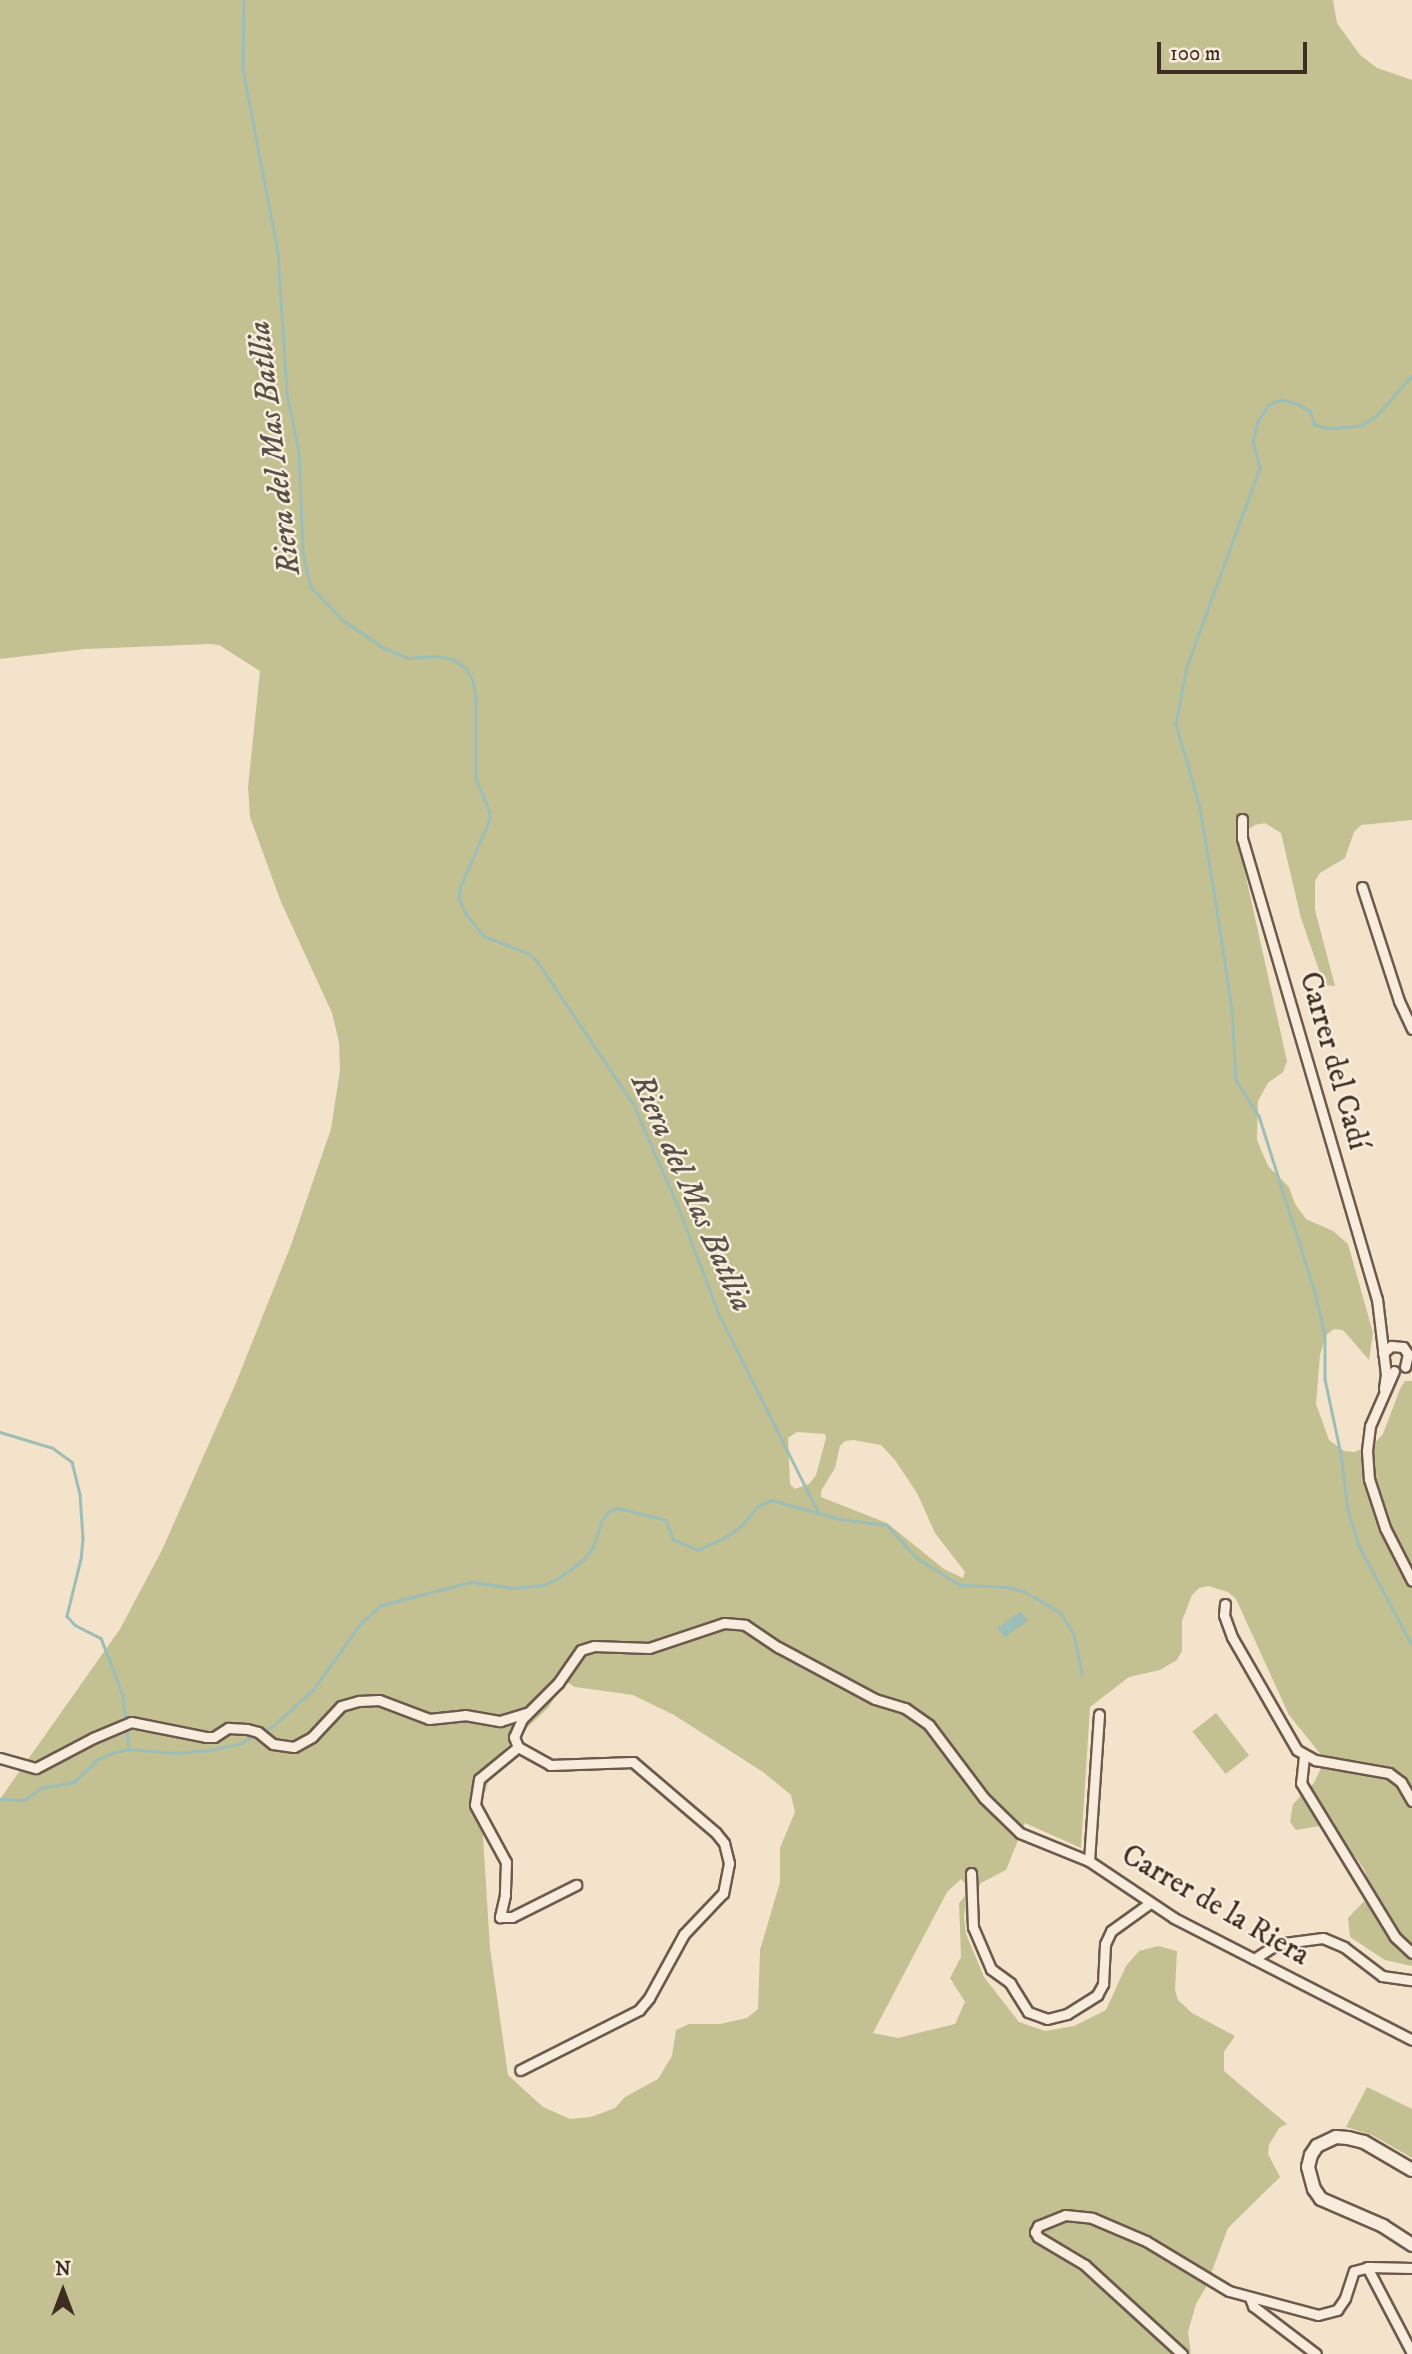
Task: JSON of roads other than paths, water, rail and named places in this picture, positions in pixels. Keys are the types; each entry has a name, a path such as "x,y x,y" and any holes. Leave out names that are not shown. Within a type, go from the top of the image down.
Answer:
{"street":[{"name":"Carrer del Cadí","path":"1242,819 1242,838 1381,1317 1387,1333 1398,1345"},
{"path":"1362,887 1399,1001 1412,1029"},
{"name":"Carrer del Cadí","path":"1381,1317 1383,1353"},
{"path":"1384,1390 1386,1374 1383,1353 1391,1346 1412,1341"},
{"path":"1398,1345 1408,1354 1409,1363 1394,1371 1384,1390 1370,1426 1367,1451 1369,1479 1385,1528 1412,1581"},
{"path":"1384,1366 1394,1371"},
{"path":"1225,1604 1224,1615 1231,1637 1297,1750 1304,1756 1389,1773 1401,1782 1412,1801"},
{"path":"520,2070 639,2010 649,1998 684,1934 723,1892 729,1863 724,1843 716,1833 633,1762 550,1765 518,1747 514,1737 528,1713 558,1683 581,1650 594,1646 649,1647 724,1623 745,1625 778,1647 866,1694 905,1708 929,1725 984,1798 1011,1825 1032,1839 1089,1861"},
{"path":"0,1758 36,1768 93,1738 131,1722 206,1737 214,1737 228,1728 247,1730 258,1732 273,1744 294,1748 312,1737 341,1706 359,1701 387,1702 429,1719 465,1715 500,1721 528,1713"},
{"name":"Carrer de la Riera","path":"1098,1714 1089,1861 1150,1903 1412,2040"},
{"path":"518,1747 480,1779 475,1805 506,1863 505,1895 500,1917 512,1917 576,1885"},
{"path":"1304,1756 1301,1783 1315,1809 1395,1937 1412,1953"},
{"path":"971,1873 973,1927 991,1969 1010,1983 1028,2012 1046,2019 1067,2014 1097,1995 1102,1984 1105,1944 1111,1931 1150,1903"},
{"path":"1254,1959 1277,1944 1323,1938 1344,1947 1382,1976 1412,1980"},
{"path":"1412,2171 1364,2142 1336,2137 1317,2146 1308,2167 1314,2189 1321,2199 1383,2226 1412,2245"},
{"path":"1182,2354 1086,2265 1038,2237 1035,2232 1038,2226 1065,2215 1092,2218 1146,2241 1228,2291 1326,2315 1342,2305 1354,2271 1367,2267 1411,2270"},
{"path":"1367,2267 1412,2353"},
{"path":"1250,2298 1253,2306 1316,2354"}],"water":[{"path":"1021,1611 1028,1621 1004,1637 997,1628"}],"waterway":[{"name":"Riera del Mas Batllia","path":"244,0 243,69 278,253 287,394 299,452 303,553 311,587 343,620 384,648 409,658 438,656 453,659 466,668 473,680 476,698 476,778 490,812 490,820 460,888 459,898 466,914 484,936 530,954 538,962 634,1105 678,1206 719,1314 818,1512"},
{"path":"1412,376 1377,416 1361,426 1329,429 1314,425 1310,412 1297,404 1282,400 1269,405 1258,422 1253,441 1260,468 1187,666 1176,724 1199,803 1214,891 1232,1008 1236,1080 1259,1116 1316,1296 1325,1334 1325,1379 1341,1454 1348,1510 1359,1546 1412,1645"},
{"path":"0,1432 53,1448 72,1462 80,1494 83,1538 81,1559 67,1616 75,1625 101,1638 123,1695 129,1749"},
{"path":"261,1732 273,1726 313,1690 360,1624 381,1605 472,1582 514,1588 544,1585 559,1578 584,1559 593,1547 602,1520 609,1511 618,1508 666,1520 673,1539 698,1550 724,1538 741,1526 758,1506 772,1500 840,1519 887,1525 917,1558 960,1585 1008,1587 1024,1591 1061,1613 1074,1635 1082,1674"},
{"path":"0,1799 25,1800 41,1788 74,1782 97,1760 112,1753 129,1749 174,1753 211,1750 241,1743 255,1735"}]}
